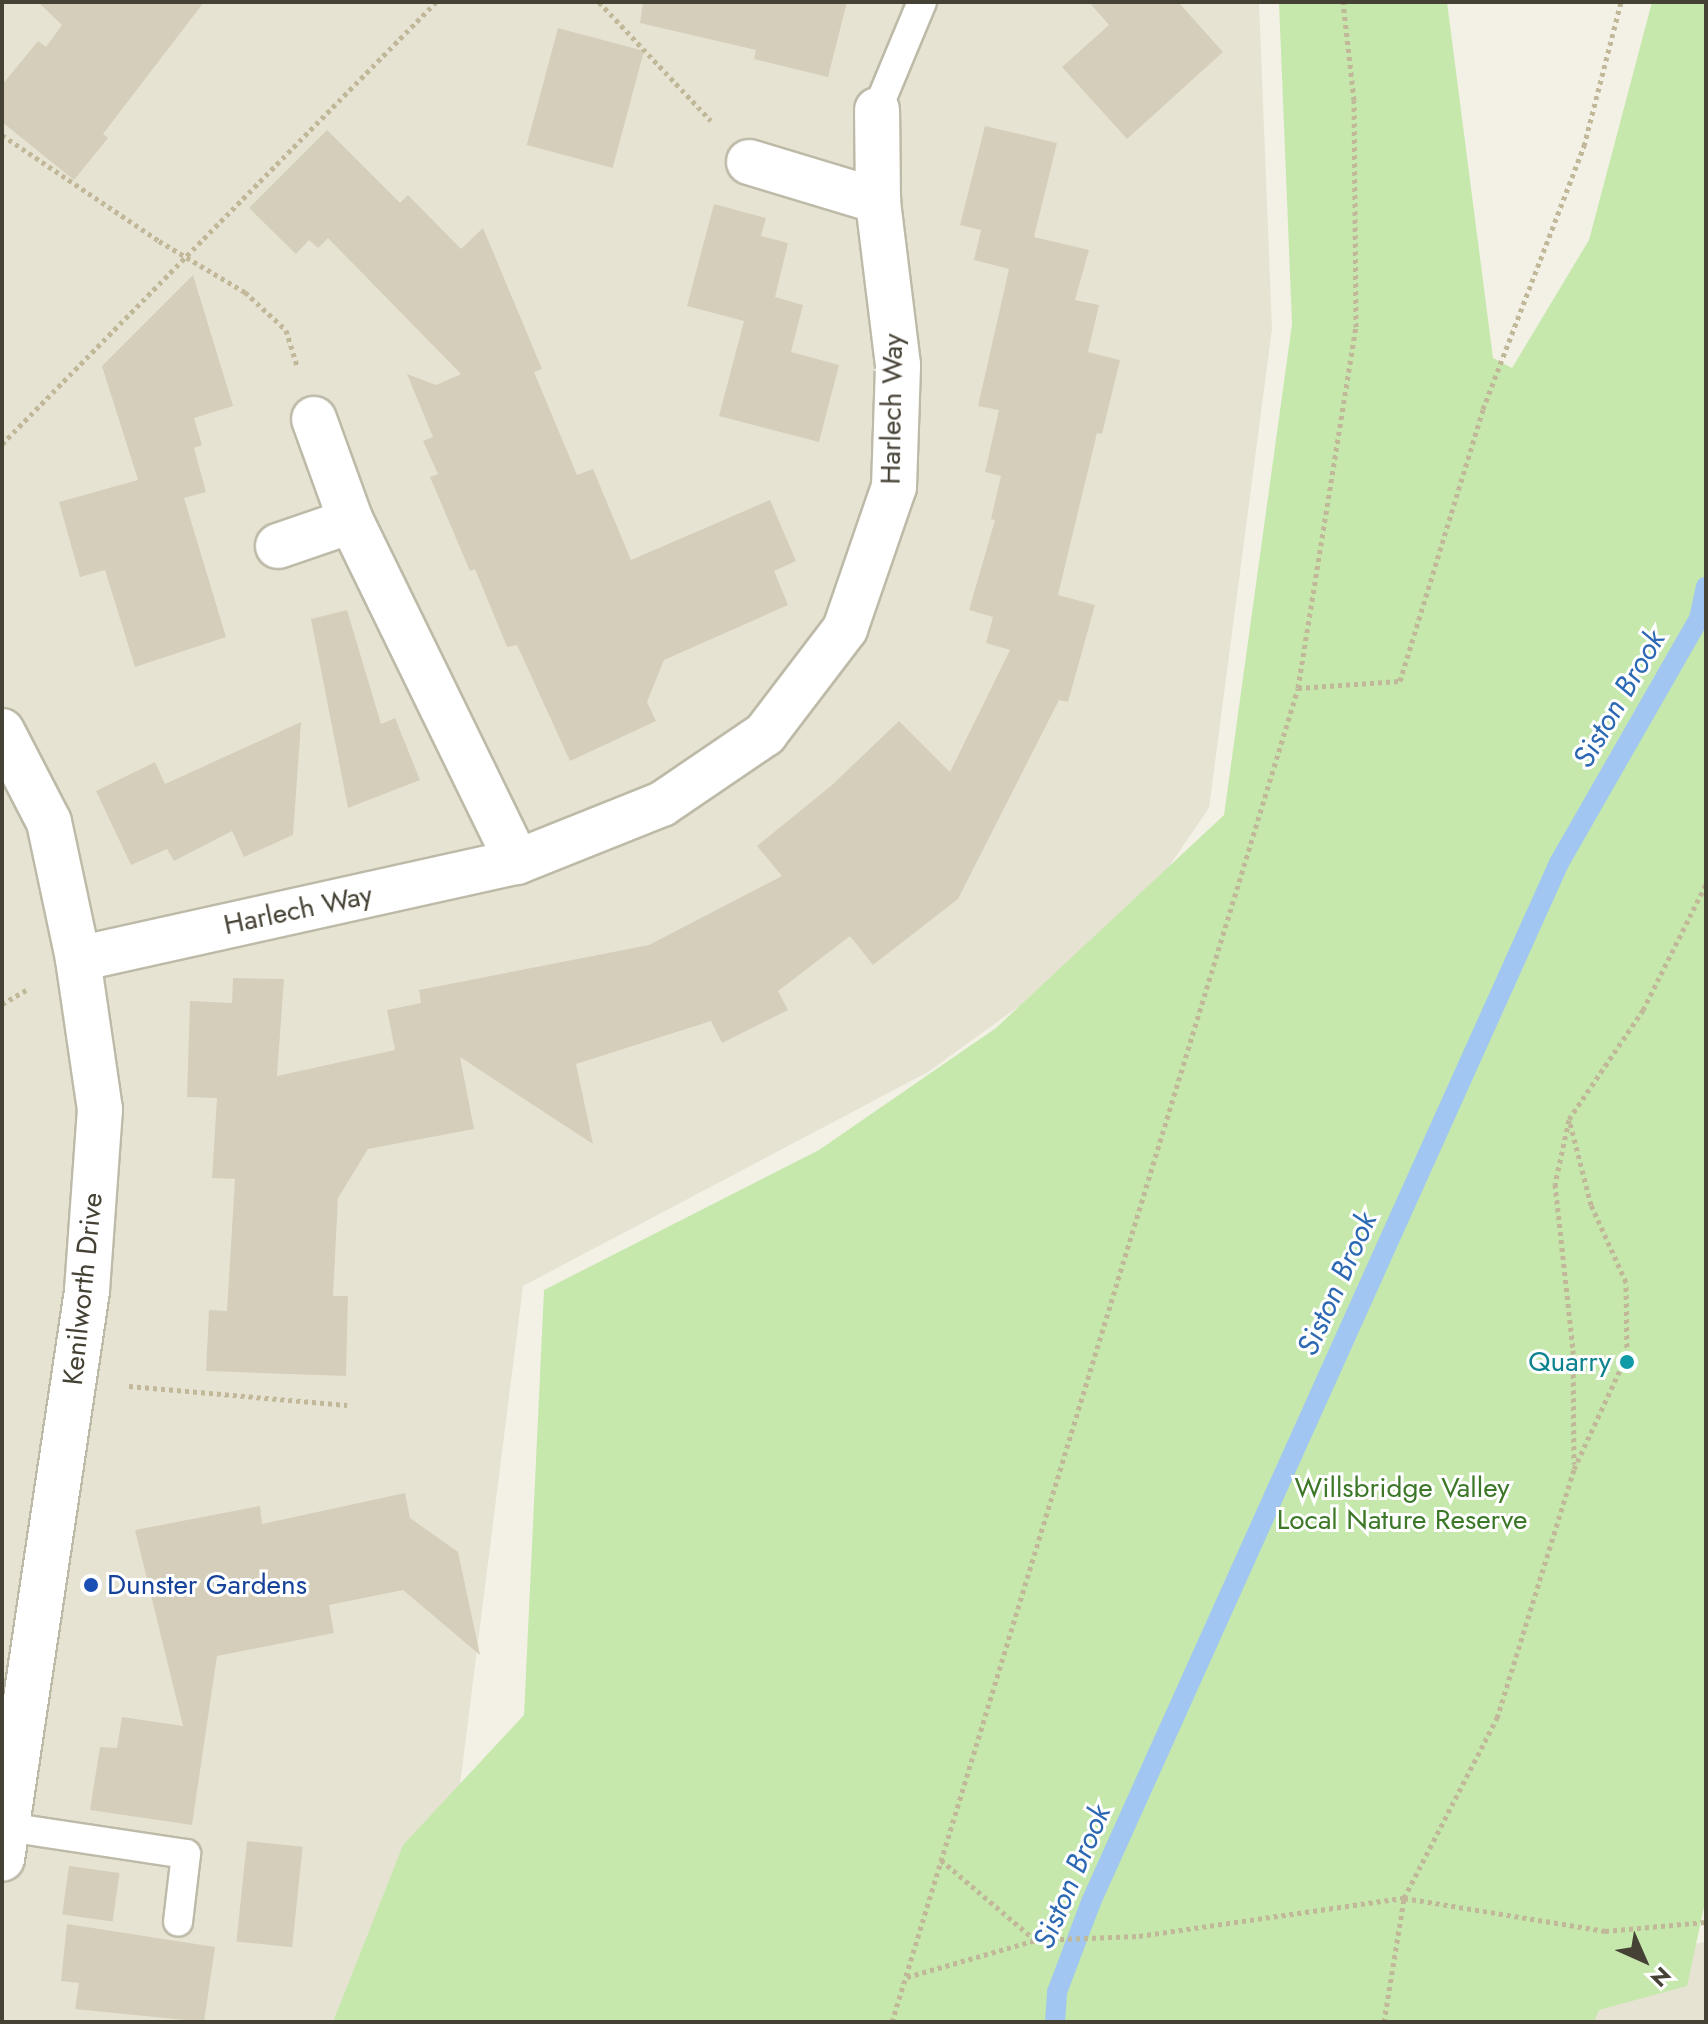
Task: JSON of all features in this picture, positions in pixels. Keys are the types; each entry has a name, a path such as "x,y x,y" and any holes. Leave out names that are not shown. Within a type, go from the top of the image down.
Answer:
{"street":[{"name":"Harlech Way","path":"78,959 517,862 662,804 765,734 845,629 894,487 898,365 878,201 877,110"},
{"path":"749,162 878,201"},
{"path":"314,419 351,521 517,862"},
{"path":"278,546 351,521"},
{"name":"Kenilworth Drive","path":"2,731 49,822 78,959 100,1109 87,1291 5,1843"}],"lane":[{"name":"Harlech Way","path":"877,110 922,2"},
{"path":"5,1843 186,1854 178,1922"}],"path":[{"path":"2,444 185,253 436,2"},
{"path":"599,2 709,120 721,126"},
{"path":"892,2022 1298,688 1356,327 1354,100 1343,2"},
{"path":"1298,688 1400,681 1483,409 1584,146 1621,2"},
{"path":"2,135 159,241 185,253 245,292 286,330 314,419"},
{"path":"1574,1469 1573,1350 1555,1184 1569,1119 1643,1010 1706,884"},
{"path":"1384,2022 1404,1898 1497,1718 1574,1469 1627,1355 1626,1282 1591,1205 1569,1119"},
{"path":"74,1381 347,1405"},
{"path":"941,1860 1036,1940"},
{"path":"906,1978 1036,1940 1109,1934 1139,1936 1404,1898 1605,1931 1706,1922"}],"shaded area":[{"path":"2,2 1259,2 1272,329 1209,808 1126,929 928,1072 523,1286 430,2022 2,2022"},
{"path":"1706,1942 1706,2022 1580,2022 1600,1958"}],"green space":[{"name":"Willsbridge Valley Local Nature Reserve","path":"1279,2 1447,2 1493,358 1512,368 1589,240 1652,2 1706,2 1706,1898 1687,1986 1599,2010 1594,2022 333,2022 403,1845 524,1715 544,1290 819,1150 996,1028 1224,815 1292,324"}],"building":[{"path":"38,2 204,2 103,134 108,138 74,180 2,122 2,85 38,41 46,47 62,25"},
{"path":"643,2 847,2 828,77 754,59 756,50 640,23"},
{"path":"1089,2 1178,2 1223,52 1127,139 1062,67 1109,25"},
{"path":"558,28 644,51 613,168 527,145"},
{"path":"985,126 1057,143 1034,237 1089,250 1075,300 1099,305 1088,352 1120,360 1102,434 1097,433 1058,595 1095,605 1068,702 1059,700 958,899 873,965 850,936 778,991 788,1010 722,1043 711,1021 576,1064 593,1144 460,1057 474,1129 368,1149 338,1198 333,1296 348,1296 346,1376 206,1371 209,1310 227,1311 235,1179 212,1178 217,1098 187,1097 190,1001 232,1003 233,978 284,979 277,1076 395,1050 387,1010 421,1003 419,990 649,945 782,876 757,846 832,785 899,721 950,772 1010,650 986,643 993,617 969,610 995,520 991,519 1001,476 985,472 999,410 978,406 1009,269 974,260 981,230 960,225"},
{"path":"327,130 400,203 408,195 461,249 483,228 542,369 534,372 577,475 593,469 631,560 770,500 796,561 774,571 788,605 664,660 647,702 656,721 570,761 517,645 507,647 475,569 470,571 430,477 438,474 423,441 433,437 407,374 436,385 461,374 328,238 318,248 309,240 296,254 249,208"},
{"path":"714,204 766,218 761,236 788,243 775,297 803,305 791,352 839,365 819,442 719,416 744,321 687,306"},
{"path":"193,275 233,406 194,418 202,445 194,448 206,492 184,498 226,637 135,667 105,570 80,577 59,502 138,480 102,366"},
{"path":"347,610 381,724 395,718 420,780 348,808 311,619"},
{"path":"301,722 293,835 244,857 232,831 174,861 167,849 131,865 96,791 155,762 165,784"},
{"path":"405,1493 410,1518 458,1552 480,1655 403,1590 329,1605 334,1633 217,1656 192,1825 90,1810 100,1747 117,1748 122,1717 183,1726 135,1530 260,1506 262,1524"},
{"path":"247,1841 303,1847 292,1947 236,1941"},
{"path":"69,1866 120,1873 113,1922 62,1915"},
{"path":"67,1924 215,1947 204,2022 75,2009 79,1983 61,1981"}],"waterway":[{"name":"Siston Brook","path":"1055,2022 1057,1992 1091,1902 1559,863 1699,619 1706,587"}],"place":[{"name":"Quarry","path":"1627,1362"},
{"name":"Dunster Gardens","path":"91,1585"}]}
